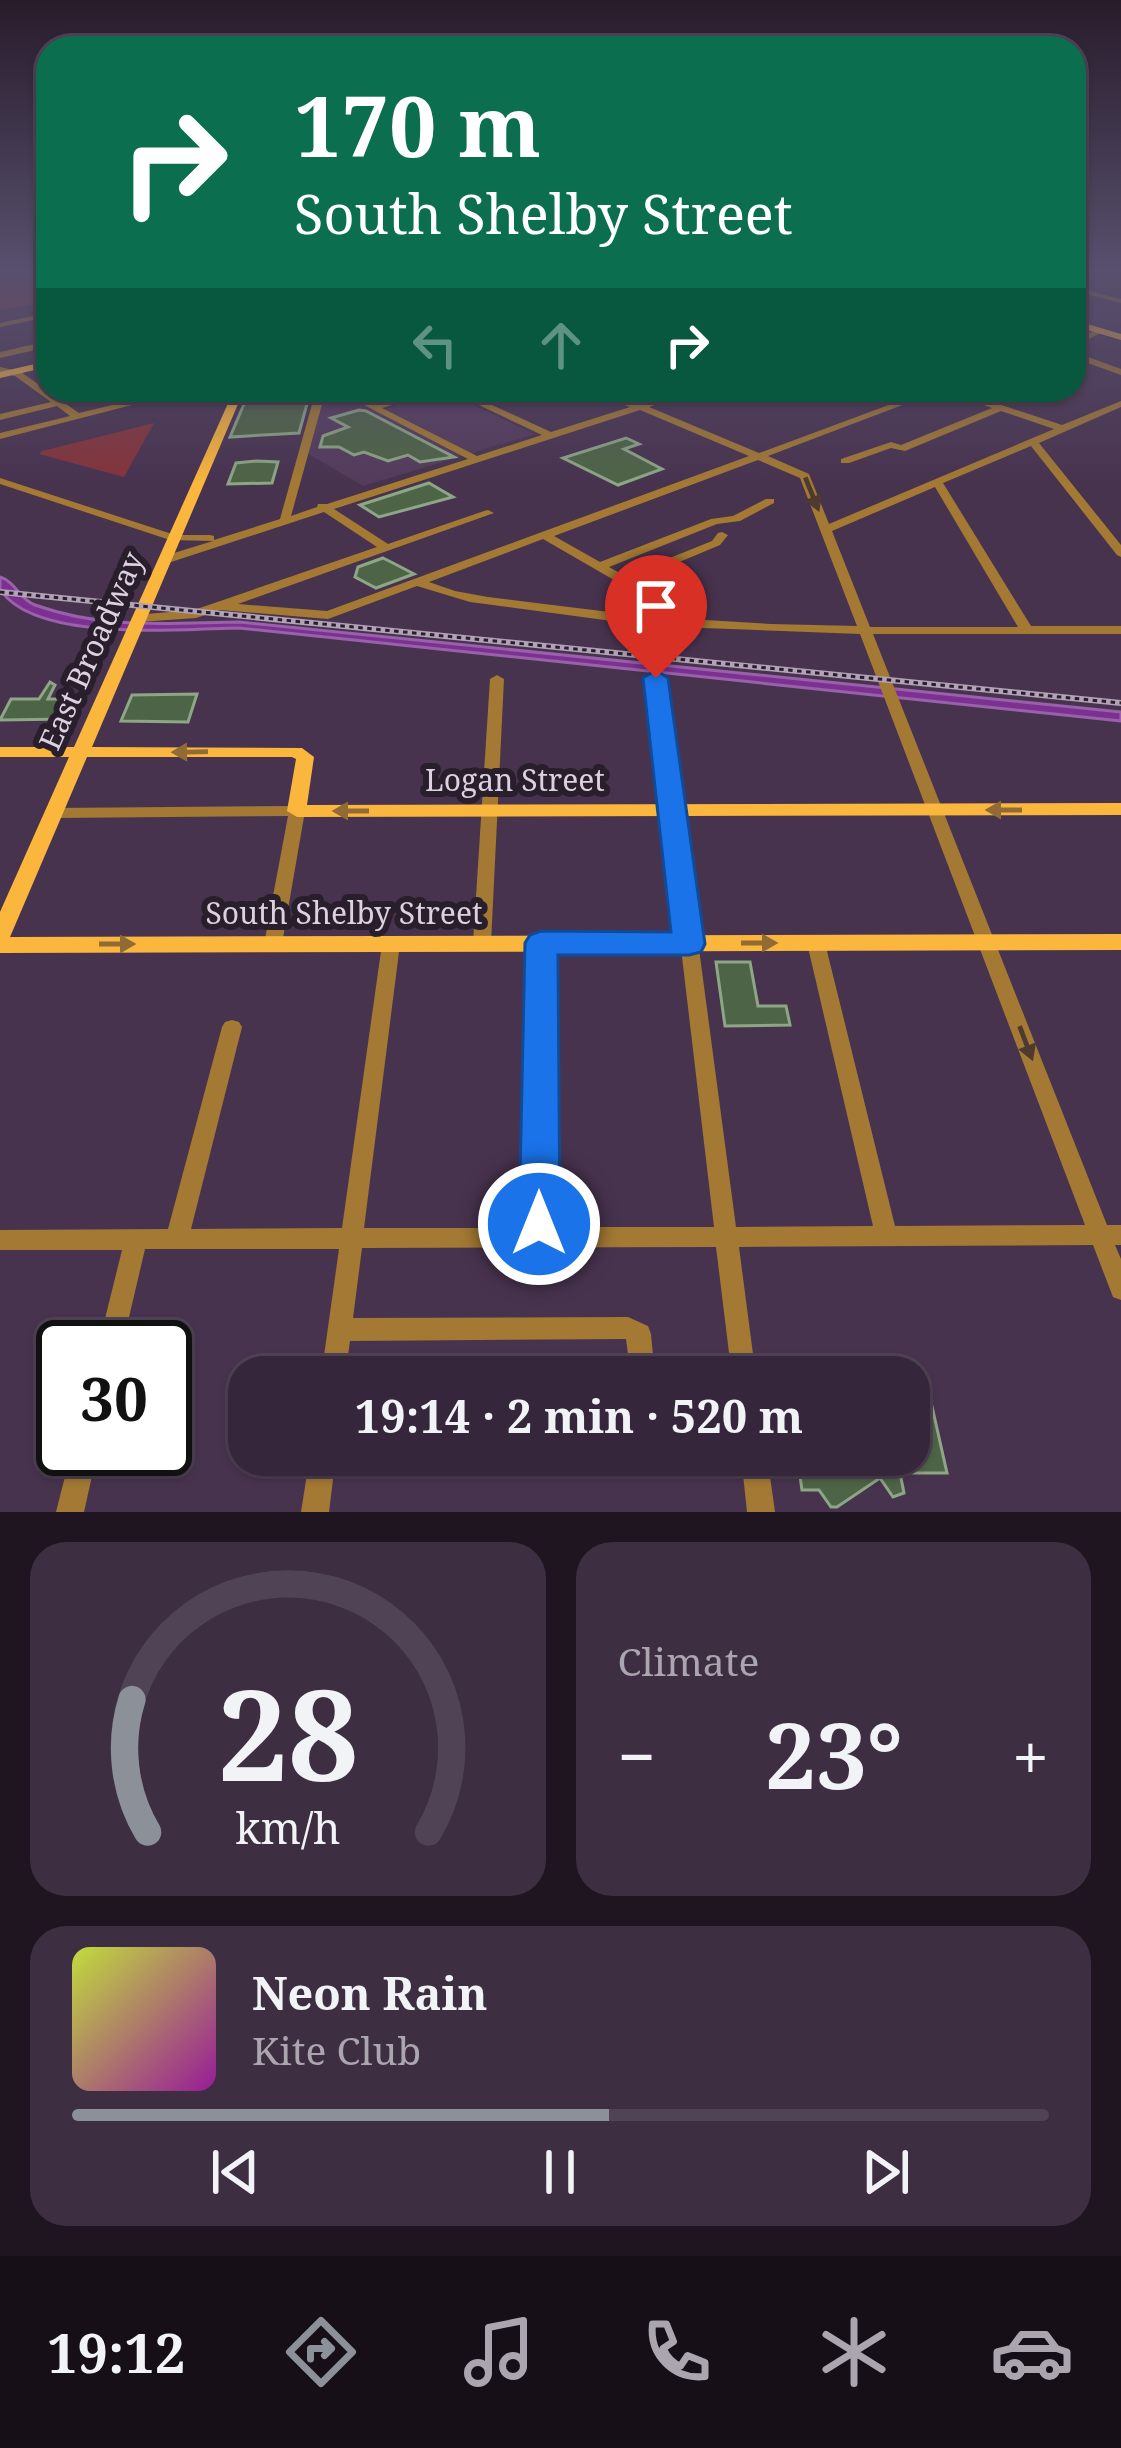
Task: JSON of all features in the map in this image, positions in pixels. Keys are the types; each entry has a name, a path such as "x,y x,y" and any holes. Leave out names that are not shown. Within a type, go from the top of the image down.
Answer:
{"main road":[{"path":"4,373 36,366"},
{"name":"East Broadway","path":"0,936 234,402"},
{"path":"6,754 300,754 305,764 297,812"},
{"name":"Logan Street","path":"297,812 1121,809"},
{"name":"South Shelby Street","path":"0,946 1121,942"}],"street":[{"path":"0,355 36,347"},
{"path":"1086,360 1121,372"},
{"path":"4,373 36,391"},
{"path":"0,436 134,402"},
{"path":"285,518 318,402"},
{"path":"364,402 474,458"},
{"path":"374,407 393,402"},
{"path":"478,402 548,434"},
{"path":"623,402 803,474 932,810 1111,1235 1121,1289"},
{"path":"165,560 653,402"},
{"path":"220,606 323,616 909,402"},
{"path":"982,402 1068,427"},
{"path":"0,417 58,403 78,417"},
{"path":"826,529 1121,404"},
{"path":"845,461 891,445 901,448 1001,408"},
{"path":"1034,442 1121,553"},
{"path":"0,481 174,538 231,535"},
{"path":"937,482 1027,630"},
{"path":"601,566 715,521 736,519 770,501"},
{"path":"322,506 386,548"},
{"path":"137,624 220,606 488,513"},
{"path":"544,535 646,593 649,622"},
{"path":"625,580 716,543 722,535"},
{"path":"418,582 499,602 649,622 865,630 1121,630"},
{"path":"656,678 741,1356"},
{"path":"482,943 497,679"},
{"path":"273,944 297,812"},
{"name":"Logan Street","path":"53,813 297,812"},
{"path":"538,1236 541,943"},
{"path":"816,943 886,1234"},
{"path":"336,1356 392,944"},
{"path":"177,1238 232,1027"},
{"path":"0,1240 1111,1235"},
{"path":"116,1320 136,1239"},
{"path":"339,1330 628,1328 639,1334 642,1356"},
{"path":"70,1512 79,1476"},
{"path":"314,1512 319,1476"},
{"path":"757,1476 761,1512"}],"shaded area":[{"path":"321,402 354,402 377,411 409,402 466,402 535,434 363,486 307,453"},
{"path":"154,423 124,477 39,454 42,451"},
{"path":"0,577 35,605 112,622 240,622 1121,712 1121,721 239,628 147,630 76,625 18,606 0,589"}],"building":[{"path":"245,402 308,402 299,433 230,437"},
{"path":"359,410 454,457 420,462 408,455 388,461 364,452 354,455 339,447 320,447 323,436 348,427 331,418"},
{"path":"626,438 639,444 624,449 662,469 618,485 563,458"},
{"path":"278,462 272,483 228,484 236,463"},
{"path":"429,483 453,497 379,517 360,505"},
{"path":"383,558 414,574 376,588 355,577 358,567"},
{"path":"50,682 55,685 48,699 77,699 67,719 0,720 11,699 39,699"},
{"path":"197,694 188,722 121,721 132,695"},
{"path":"716,962 750,962 758,1006 786,1006 790,1025 725,1026"},
{"path":"930,1402 931,1402 947,1473 930,1473"},
{"path":"800,1476 901,1476 904,1493 893,1497 880,1478 831,1507 819,1490 802,1490"}],"railway":[{"path":"0,592 1121,703"}],"route":[{"path":"539,1224 541,943 689,944 656,678"}]}
